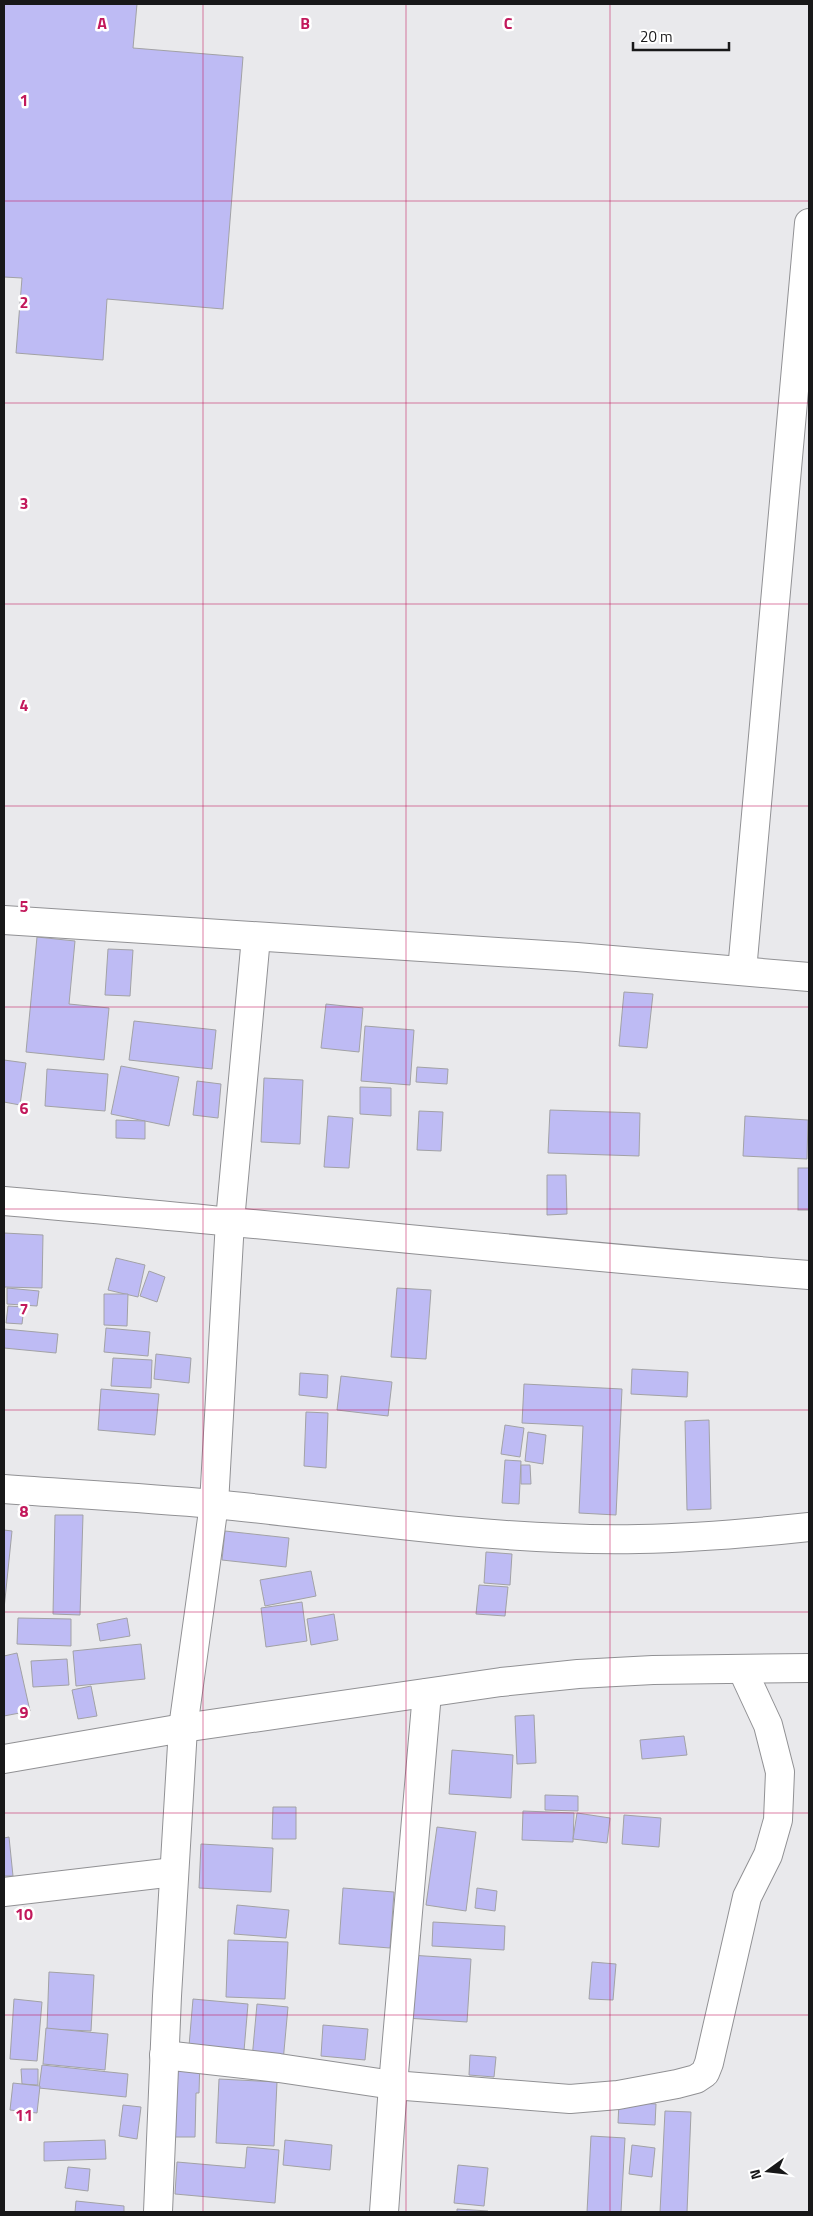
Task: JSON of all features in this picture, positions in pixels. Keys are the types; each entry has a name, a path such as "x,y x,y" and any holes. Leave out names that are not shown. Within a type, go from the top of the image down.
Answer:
{"street":[{"path":"742,971 809,223"},
{"path":"4,920 577,957 809,977"},
{"path":"158,2212 164,2055 183,1728 214,1504 230,1220 256,936"},
{"path":"4,1201 230,1220 418,1241 809,1275"},
{"path":"4,1489 214,1504 368,1522 535,1536 638,1539 748,1533 809,1526"},
{"path":"4,1760 183,1728 578,1674 809,1668"},
{"path":"164,2055 278,2068 393,2085 570,2099 618,2095 677,2084 696,2079 705,2073 747,1897 768,1855 778,1820 780,1772 768,1725 742,1669"},
{"path":"384,2212 393,2085 428,1693"},
{"path":"4,1892 174,1872"}],"building":[{"path":"4,4 137,4 133,48 243,57 223,309 107,299 103,360 16,353 22,278 4,277"},
{"path":"37,937 75,941 69,1004 109,1008 104,1060 26,1052"},
{"path":"108,949 133,950 130,996 105,995"},
{"path":"624,992 653,994 647,1048 619,1046"},
{"path":"326,1004 363,1008 359,1052 321,1048"},
{"path":"134,1021 216,1030 212,1069 129,1060"},
{"path":"365,1026 414,1030 410,1085 361,1081"},
{"path":"4,1060 26,1063 20,1105 4,1102"},
{"path":"121,1066 179,1077 169,1126 111,1114"},
{"path":"417,1067 448,1069 447,1084 416,1082"},
{"path":"47,1069 108,1074 105,1111 45,1106"},
{"path":"264,1078 303,1080 300,1144 261,1142"},
{"path":"197,1081 221,1084 218,1118 193,1115"},
{"path":"360,1087 391,1088 391,1116 360,1114"},
{"path":"550,1110 640,1113 639,1156 548,1153"},
{"path":"419,1111 443,1112 441,1151 417,1150"},
{"path":"328,1116 353,1118 349,1168 324,1167"},
{"path":"745,1116 808,1120 807,1159 743,1156"},
{"path":"116,1120 145,1121 145,1139 116,1138"},
{"path":"798,1168 809,1168 809,1210 798,1210"},
{"path":"547,1175 566,1175 567,1214 547,1215"},
{"path":"4,1233 43,1235 42,1288 4,1287"},
{"path":"116,1258 145,1265 138,1297 108,1290"},
{"path":"149,1271 165,1277 157,1302 140,1296"},
{"path":"7,1288 39,1291 37,1306 7,1304"},
{"path":"397,1288 431,1290 426,1359 391,1357"},
{"path":"104,1294 128,1294 127,1326 104,1325"},
{"path":"8,1306 24,1307 22,1324 6,1323"},
{"path":"106,1328 150,1332 148,1356 104,1352"},
{"path":"4,1329 58,1334 56,1353 4,1348"},
{"path":"156,1354 191,1358 189,1383 154,1379"},
{"path":"113,1358 152,1360 151,1388 111,1386"},
{"path":"632,1369 688,1372 687,1397 631,1394"},
{"path":"300,1373 328,1375 327,1398 299,1395"},
{"path":"341,1376 392,1382 388,1416 337,1410"},
{"path":"524,1384 622,1389 616,1515 579,1513 583,1426 522,1423"},
{"path":"101,1389 159,1394 155,1435 98,1430"},
{"path":"306,1412 328,1413 326,1468 304,1466"},
{"path":"709,1420 711,1509 687,1510 685,1421"},
{"path":"505,1425 524,1428 520,1457 501,1454"},
{"path":"528,1432 546,1435 543,1464 525,1461"},
{"path":"505,1460 521,1461 519,1504 502,1503"},
{"path":"521,1465 530,1465 531,1484 521,1484"},
{"path":"55,1515 83,1515 80,1615 53,1614"},
{"path":"4,1530 12,1531 4,1609"},
{"path":"225,1531 289,1538 286,1567 222,1560"},
{"path":"486,1552 512,1554 510,1585 484,1583"},
{"path":"311,1571 316,1596 265,1606 260,1580"},
{"path":"479,1585 508,1587 505,1616 476,1614"},
{"path":"302,1602 307,1641 266,1647 261,1608"},
{"path":"334,1614 338,1640 311,1645 307,1619"},
{"path":"18,1618 71,1619 71,1646 17,1644"},
{"path":"127,1618 130,1636 100,1641 97,1624"},
{"path":"141,1644 145,1679 76,1686 73,1651"},
{"path":"17,1653 30,1711 4,1716 4,1656"},
{"path":"67,1659 69,1685 33,1687 31,1661"},
{"path":"91,1686 97,1716 78,1719 72,1690"},
{"path":"534,1715 536,1763 517,1764 515,1716"},
{"path":"684,1736 687,1755 642,1759 640,1740"},
{"path":"452,1750 513,1755 511,1798 449,1794"},
{"path":"545,1795 578,1796 578,1811 545,1810"},
{"path":"273,1807 296,1807 296,1839 272,1839"},
{"path":"523,1811 574,1813 573,1842 522,1840"},
{"path":"577,1813 610,1818 607,1843 573,1839"},
{"path":"624,1815 661,1818 659,1847 622,1844"},
{"path":"437,1827 476,1832 466,1911 426,1905"},
{"path":"9,1837 13,1876 4,1876 4,1838"},
{"path":"201,1844 273,1848 271,1892 199,1888"},
{"path":"343,1888 394,1892 390,1948 339,1944"},
{"path":"477,1888 497,1891 495,1911 475,1908"},
{"path":"237,1905 289,1910 286,1938 234,1934"},
{"path":"433,1922 505,1926 504,1950 432,1946"},
{"path":"228,1940 288,1942 285,1999 226,1997"},
{"path":"410,1955 471,1959 467,2022 406,2018"},
{"path":"592,1962 616,1964 613,2000 589,1999"},
{"path":"49,1972 94,1975 91,2031 47,2029"},
{"path":"14,1999 42,2002 37,2061 10,2059"},
{"path":"193,1999 248,2004 244,2051 189,2046"},
{"path":"257,2004 288,2007 282,2073 251,2070"},
{"path":"323,2025 368,2029 365,2060 321,2056"},
{"path":"46,2028 108,2034 105,2070 43,2064"},
{"path":"470,2055 496,2057 494,2077 469,2075"},
{"path":"176,2058 200,2059 199,2093 196,2093 195,2137 174,2137"},
{"path":"42,2065 128,2074 126,2097 39,2088"},
{"path":"21,2069 38,2069 38,2085 22,2084"},
{"path":"219,2079 277,2082 274,2146 216,2143"},
{"path":"13,2083 40,2086 37,2113 10,2110"},
{"path":"619,2102 656,2104 655,2125 618,2123"},
{"path":"123,2105 141,2107 137,2139 119,2136"},
{"path":"665,2111 691,2112 687,2212 660,2212"},
{"path":"591,2136 625,2138 621,2212 587,2212"},
{"path":"105,2140 106,2159 44,2161 44,2142"},
{"path":"285,2140 332,2145 330,2170 283,2165"},
{"path":"632,2145 655,2148 652,2177 629,2174"},
{"path":"247,2147 279,2150 275,2203 175,2194 177,2162 245,2168"},
{"path":"458,2165 488,2168 484,2206 454,2203"},
{"path":"68,2167 90,2169 88,2191 65,2188"},
{"path":"76,2201 124,2206 124,2212 75,2212"},
{"path":"457,2209 488,2211 488,2212 457,2212"}]}
